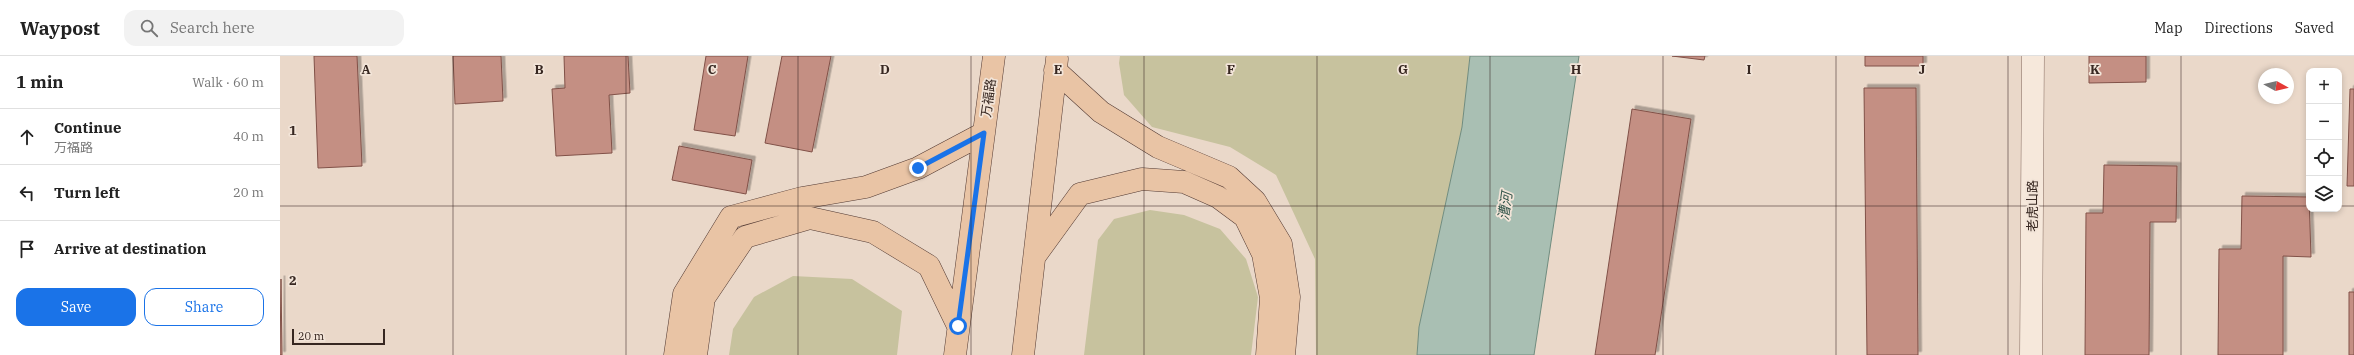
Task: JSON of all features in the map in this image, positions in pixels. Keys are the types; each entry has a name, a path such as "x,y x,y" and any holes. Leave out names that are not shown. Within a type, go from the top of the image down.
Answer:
{"main road":[{"name":"万福路","path":"955,355 994,56"},
{"path":"1023,355 1056,63"},
{"path":"1056,63 1101,112 1158,147 1229,177 1255,201 1281,244 1289,297 1284,355"},
{"path":"675,355 684,294 732,217 802,198 866,188 918,168 984,133"},
{"path":"1035,256 1080,194 1142,179 1184,182 1218,197 1245,217 1263,254 1271,298 1267,355"},
{"path":"696,355 704,298 746,237 810,218 873,232 929,266 958,326"}],"street":[{"name":"老虎山路","path":"2031,355 2033,56"}],"shaded area":[{"path":"1120,56 1470,56 1462,127 1419,327 1417,355 1316,355 1315,259 1276,175 1230,147 1152,127 1124,95 1119,63"},
{"path":"1150,210 1184,215 1220,229 1246,259 1258,297 1251,355 1084,355 1098,240 1114,219"},
{"path":"793,276 852,279 902,311 897,355 729,355 733,329 754,297"}],"water":[{"name":"漕河","path":"1470,56 1579,56 1534,355 1417,355 1419,327 1462,127"}],"building":[{"path":"314,56 357,56 362,166 318,168"},
{"path":"453,56 501,56 503,101 455,104"},
{"path":"564,56 628,56 630,93 609,95 612,153 556,156 552,89 565,88"},
{"path":"706,56 748,56 735,136 694,130"},
{"path":"782,56 831,56 812,152 765,143"},
{"path":"1672,56 1705,56 1704,60"},
{"path":"1865,56 1923,56 1923,66 1865,66"},
{"path":"2089,56 2146,56 2146,82 2089,83"},
{"path":"1864,88 1916,88 1918,355 1867,355"},
{"path":"2350,89 2354,89 2354,186 2347,186"},
{"path":"1632,109 1691,119 1655,355 1595,355"},
{"path":"679,146 752,160 746,194 672,180"},
{"path":"2104,165 2177,166 2176,222 2150,222 2149,355 2085,355 2086,213 2103,213"},
{"path":"2242,196 2306,197 2306,212 2310,212 2311,257 2283,256 2283,355 2218,355 2219,249 2241,249"},
{"path":"281,279 282,355 280,355"},
{"path":"2349,292 2354,292 2354,355 2349,355"}],"route":[{"path":"918,168 984,133 958,326"}]}
